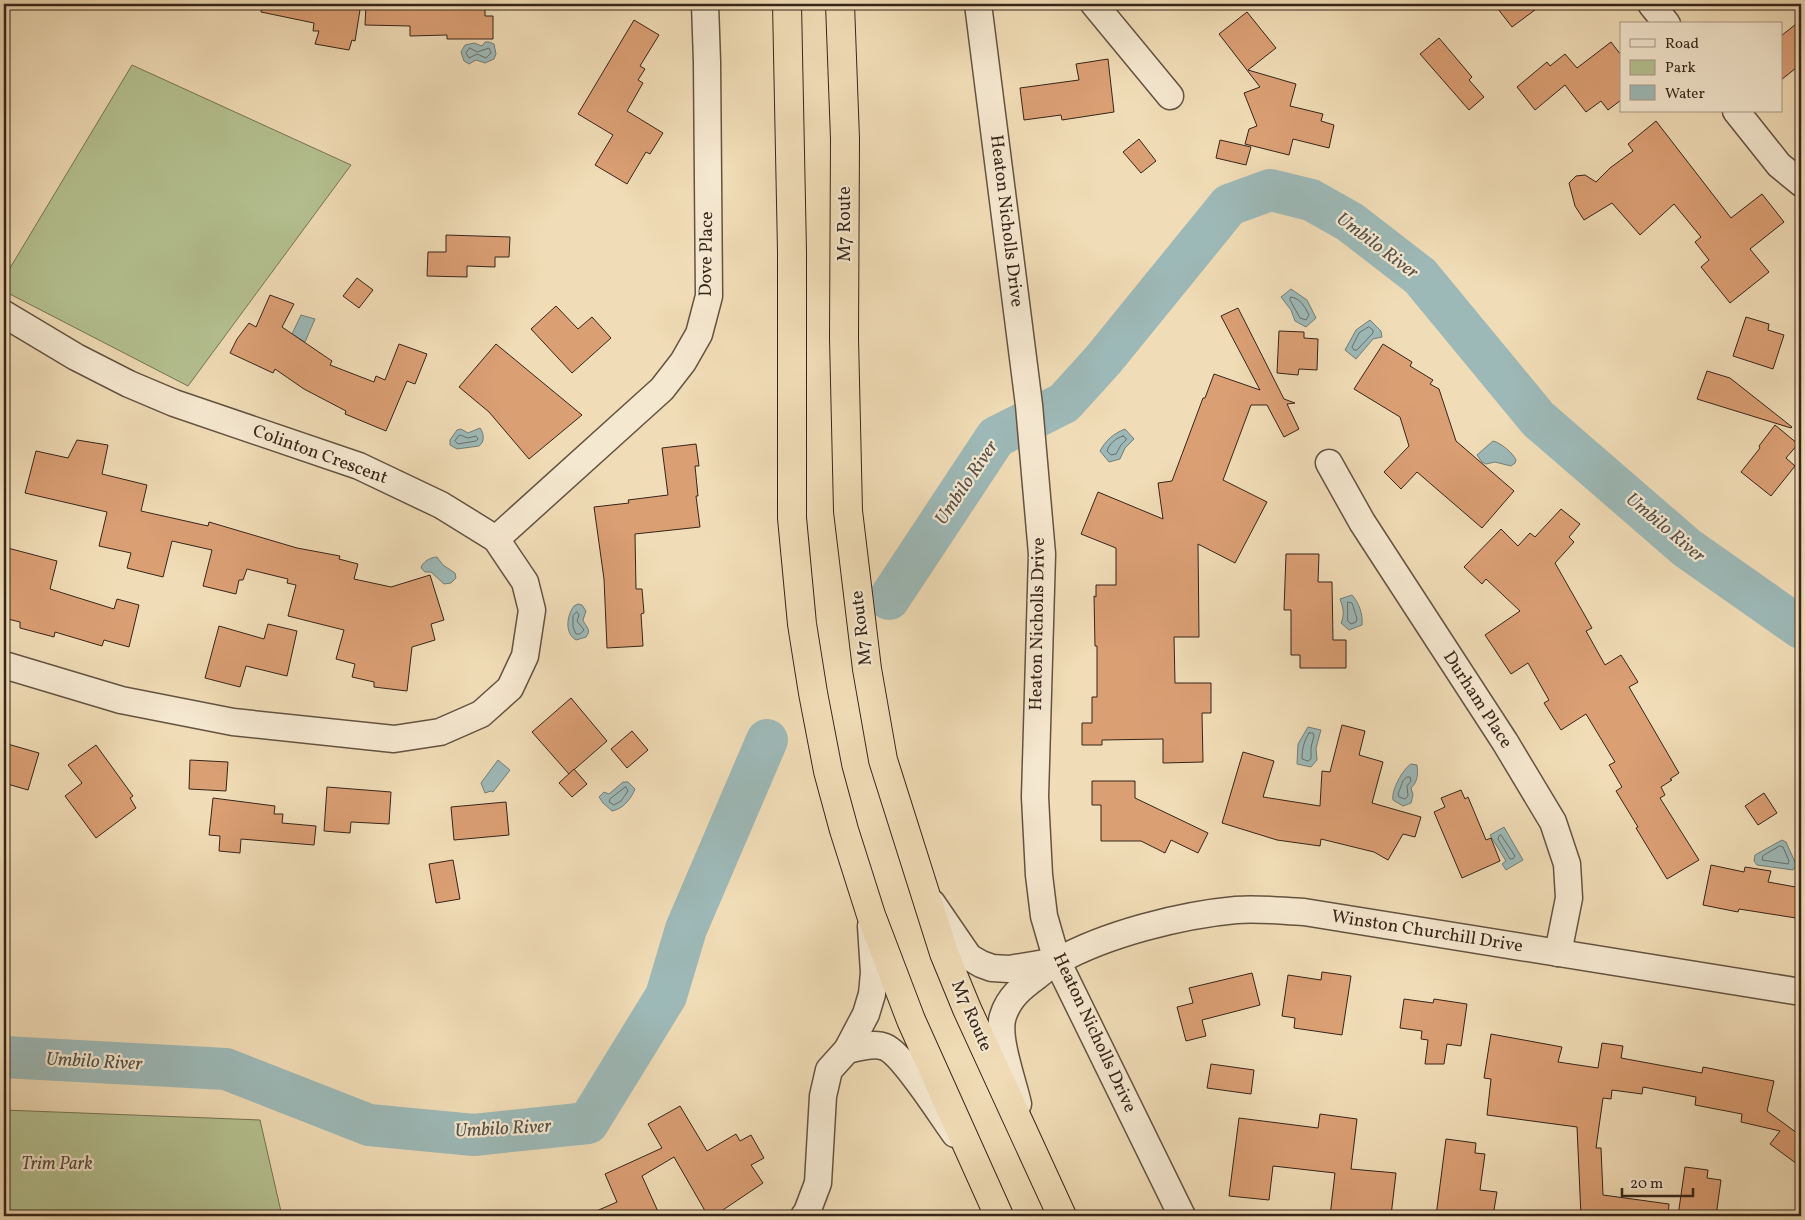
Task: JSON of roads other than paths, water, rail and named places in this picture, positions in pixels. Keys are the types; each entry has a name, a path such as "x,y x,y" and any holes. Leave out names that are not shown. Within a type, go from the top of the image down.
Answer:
{"highway":[{"path":"787,4 792,262 792,518 802,624 813,693 828,771 844,830 871,915 911,1020 999,1216"},
{"name":"M7 Route","path":"840,4 845,139 844,338 848,511 866,669 883,760 944,953 967,1009 1062,1216"}],"street":[{"name":"Dove Place","path":"496,539 662,389 683,362 699,334 709,296 708,62 705,4"},
{"name":"Heaton Nicholls Drive","path":"978,4 1029,405 1042,554 1035,798 1039,875 1044,916 1057,961 1182,1216"},
{"path":"1094,4 1170,96"},
{"path":"1651,4 1665,22"},
{"path":"1737,112 1779,164 1801,183"},
{"name":"Colinton Crescent","path":"4,314 76,357 129,384 174,403 359,466 441,505 496,539 524,582 532,610 525,656 510,688 481,714 440,732 394,739 233,722 121,700 4,665"},
{"name":"Durham Place","path":"1329,464 1362,522 1505,742 1553,822 1567,864 1569,898 1558,953"},
{"path":"924,891 968,957 981,964 992,968 1009,969 1057,961"},
{"name":"Winston Churchill Drive","path":"1057,961 1095,943 1130,931 1186,918 1236,910 1304,912 1801,992"},
{"path":"804,1216 808,1212 818,1183 823,1096 829,1070 847,1050 866,1014 872,994 874,972 871,915"},
{"path":"1026,1136 1000,1036 1002,1017 1008,1002 1018,990 1057,961"},
{"path":"847,1050 872,1045 883,1046 893,1051 904,1062 972,1158"}],"water":[{"path":"485,42 494,44 496,54 494,59 485,63 476,60 469,64 464,61 461,52 465,45 474,43 482,46"},
{"path":"1291,289 1307,300 1316,318 1306,327 1295,321 1291,310 1281,297"},
{"path":"301,315 315,319 305,342 292,334"},
{"path":"1370,320 1381,331 1382,337 1373,339 1356,359 1345,350 1356,330"},
{"path":"480,428 483,437 479,446 457,449 450,445 450,440 457,430 461,429 468,433"},
{"path":"1125,429 1134,439 1125,448 1120,459 1109,462 1100,451 1110,438"},
{"path":"1493,441 1510,451 1516,460 1515,463 1511,466 1495,462 1486,464 1482,462 1477,455"},
{"path":"437,557 443,565 455,573 456,578 451,583 444,584 431,572 425,572 421,568 427,560"},
{"path":"1352,595 1360,609 1362,625 1349,630 1341,623 1343,611 1340,599"},
{"path":"582,605 586,611 583,620 588,628 588,632 586,637 576,640 568,629 568,619 574,606"},
{"path":"1308,727 1321,730 1316,748 1317,760 1311,767 1297,764 1298,744"},
{"path":"498,760 510,770 493,792 485,793 481,783"},
{"path":"1411,764 1417,765 1417,777 1411,788 1413,795 1411,803 1403,806 1393,800 1393,796 1398,780"},
{"path":"623,782 628,782 635,789 626,803 612,811 599,797 604,792 609,794"},
{"path":"1504,827 1523,860 1506,870 1502,864 1506,861 1490,835"},
{"path":"1782,840 1786,842 1795,862 1796,865 1793,870 1757,865 1754,861 1755,855"}],"waterway":[{"name":"Umbilo River","path":"889,599 996,437 1064,403 1103,360 1229,205 1270,190 1311,200 1350,222 1420,276 1538,419 1687,548 1801,628"},
{"name":"Umbilo River","path":"4,1057 226,1069 369,1125 474,1135 588,1123 666,996 686,929 767,740"}],"park label":[{"name":"Trim Park","path":"57,1164"}]}
